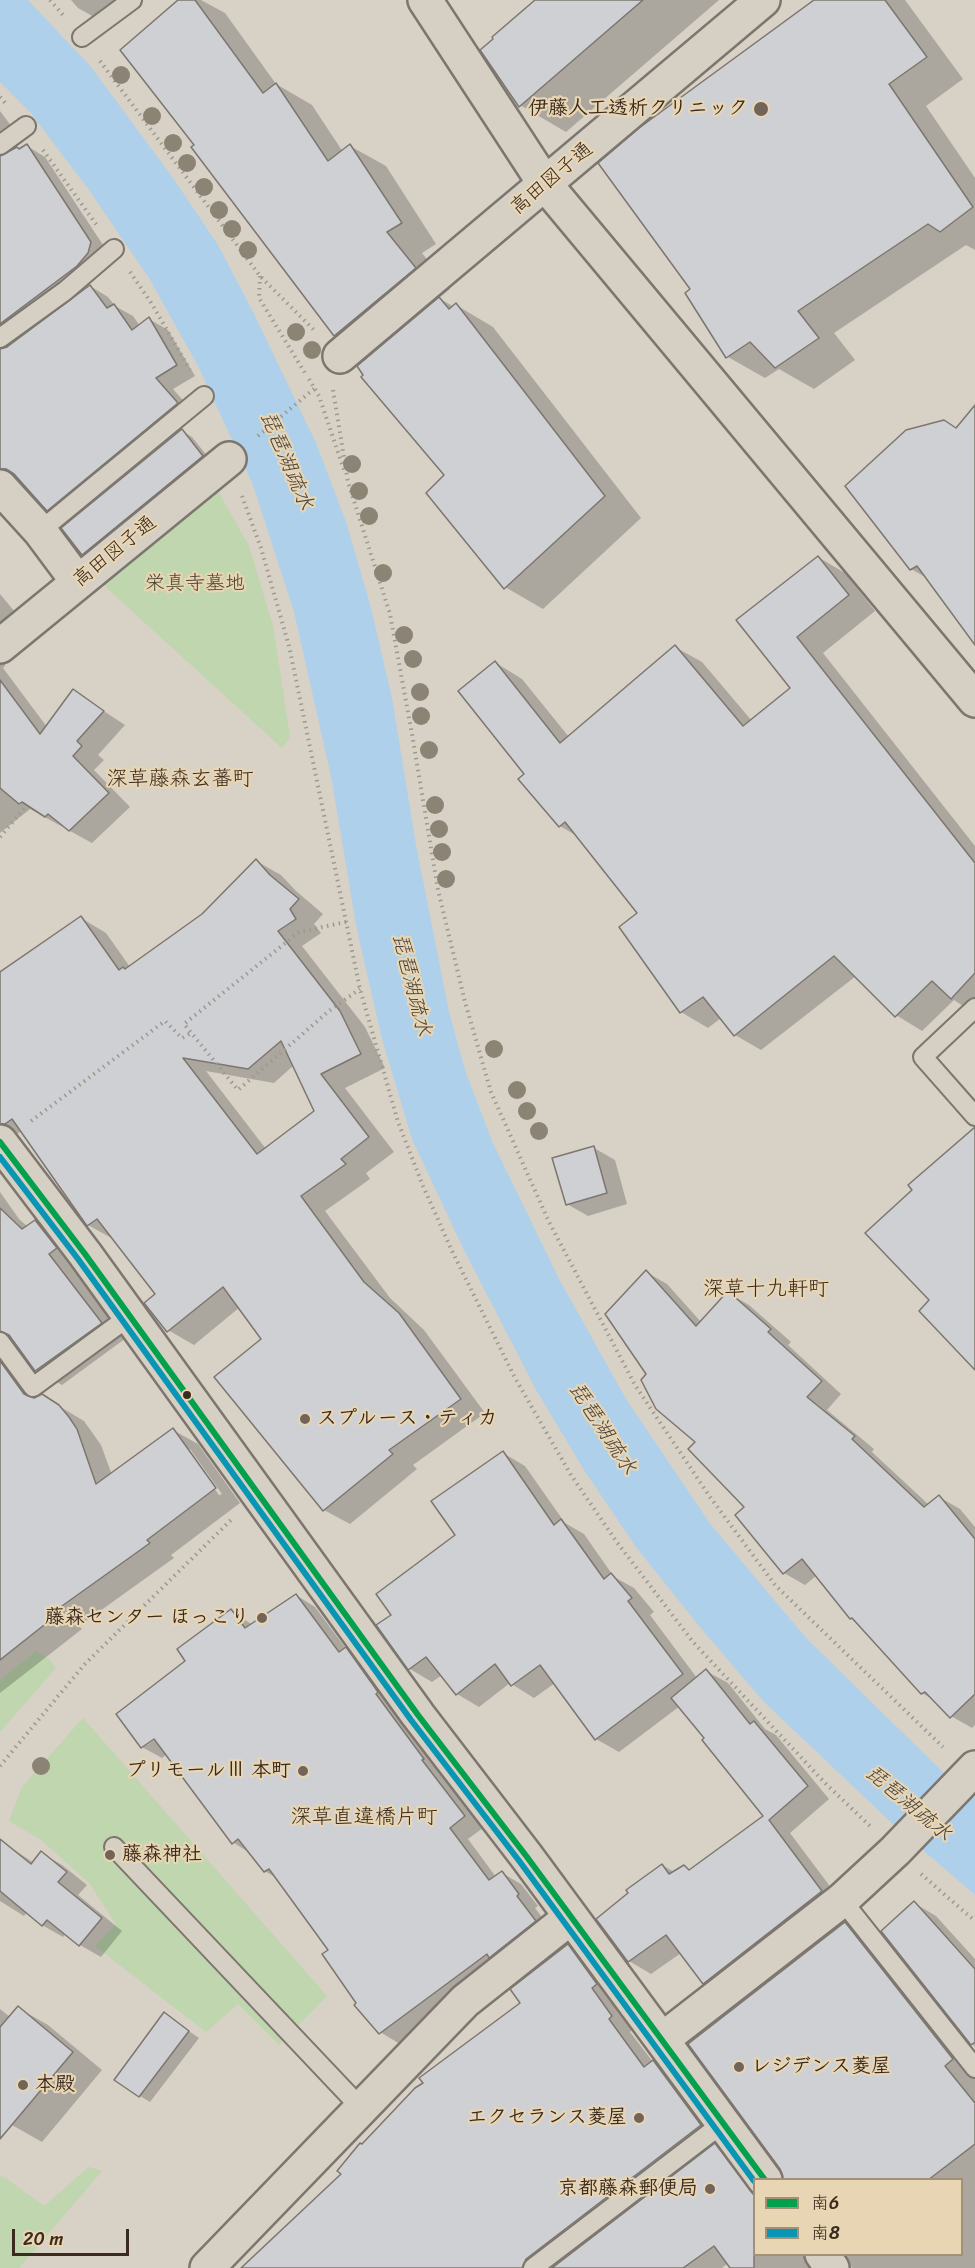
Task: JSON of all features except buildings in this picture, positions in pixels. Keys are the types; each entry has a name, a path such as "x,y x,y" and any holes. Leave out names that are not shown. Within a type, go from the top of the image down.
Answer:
{"street":[{"path":"425,0 545,184 975,700"},
{"name":"高田図子通","path":"340,356 763,0"},
{"name":"高田図子通","path":"0,646 241,449"},
{"path":"0,487 40,531 78,582"},
{"path":"0,1143 86,1254 418,1715 663,2039 764,2178"},
{"path":"663,2039 842,1900 970,1773"},
{"path":"211,2267 465,2001 571,1917"}],"lane":[{"path":"82,37 132,0"},
{"path":"0,145 26,126"},
{"path":"0,339 65,291 114,249"},
{"path":"40,531 204,396"},
{"path":"975,1008 923,1057 975,1116"},
{"path":"0,1342 33,1387 130,1316"},
{"path":"114,1847 361,2108"},
{"path":"842,1900 975,2068"},
{"path":"533,2268 723,2123"}],"path":[{"path":"50,0 82,37 260,276 340,356 331,378 348,482"},
{"path":"260,276 259,298 315,388 390,614 438,890 465,1002 491,1092 549,1222 634,1385 710,1497 775,1585 970,1773"},
{"path":"315,388 241,449 261,548 289,646 360,989 398,1122 423,1186 452,1251 515,1378 571,1475 616,1541 693,1642 825,1783 975,1921"},
{"path":"0,837 26,806"},
{"path":"346,922 299,932 184,1024 238,1090 329,1011 360,989"},
{"path":"0,1143 165,1020 182,1038 191,1033"},
{"path":"0,1766 84,1665 240,1512 259,1497"}],"green space":[{"name":"栄真寺墓地","path":"214,484 249,546 273,626 290,737 282,748 98,580"},
{"path":"36,1651 47,1657 56,1668 0,1732 0,1680"},
{"path":"83,1718 327,1996 279,2045 238,2004 206,2032 95,1946 116,1924 89,1883 40,1839 9,1821 22,1787"},
{"path":"89,2167 102,2171 19,2268 0,2268 0,2176 44,2206"}],"water":[{"name":"琵琶湖疏水","path":"0,0 28,0 91,67 173,178 218,245 316,443 346,522 370,604 392,698 416,845 449,1012 465,1070 492,1141 559,1279 626,1399 711,1525 807,1639 946,1775 975,1799 975,1895 896,1827 764,1702 636,1547 584,1470 535,1388 463,1248 412,1139 382,1039 357,930 331,776 294,612 253,485 197,364 149,278 89,190 30,112 0,82"}],"transit line":[{"name":"南6","path":"0,1142 85,1254 418,1715 527,1857 764,2178"},
{"name":"南8","path":"0,1157 78,1259 411,1720 520,1862 753,2180"}],"place":[{"name":"伊藤人工透析クリニック","path":"761,109"},
{"name":"スプルース・ティカ","path":"305,1419"},
{"name":"藤森センター ほっこり","path":"262,1618"},
{"name":"プリモールⅢ 本町","path":"303,1771"},
{"name":"藤森神社","path":"110,1855"},
{"name":"レジデンス菱屋","path":"739,2067"},
{"name":"本殿","path":"23,2085"},
{"name":"エクセランス菱屋","path":"639,2118"},
{"name":"京都藤森郵便局","path":"710,2189"}],"district":[{"name":"深草藤森玄蕃町","path":"180,780"},
{"name":"深草十九軒町","path":"766,1290"},
{"name":"深草直違橋片町","path":"364,1818"}]}
